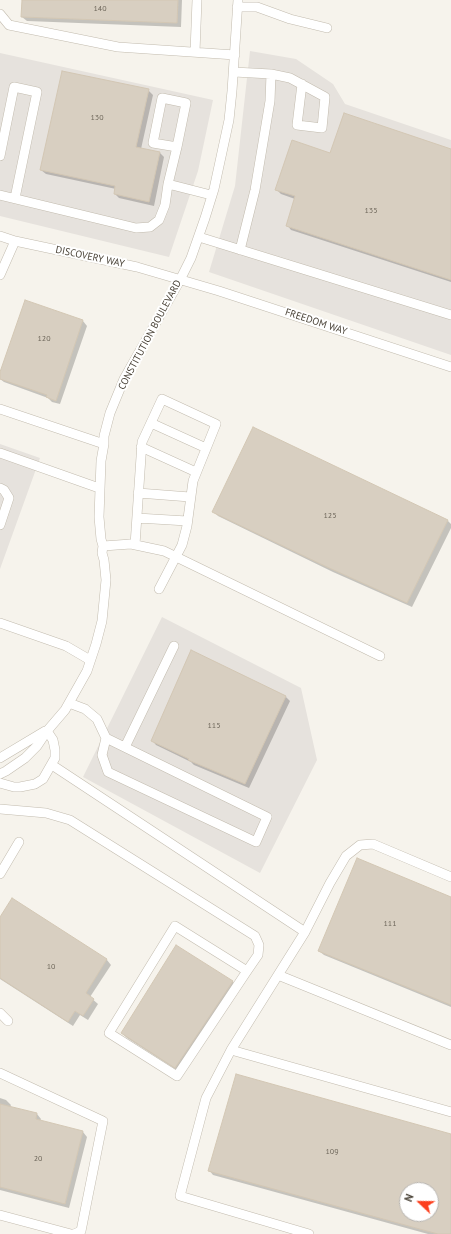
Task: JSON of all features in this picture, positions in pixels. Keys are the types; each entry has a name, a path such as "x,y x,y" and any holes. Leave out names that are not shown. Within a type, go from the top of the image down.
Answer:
{"street":[{"path":"195,52 197,0"},
{"path":"238,3 257,7 290,19 327,28"},
{"name":"CONSTITUTION BOULEVARD","path":"0,774 6,772 25,758 37,746 47,730 69,703 87,671 96,644 102,621 106,580 99,517 99,488 104,436 110,413 124,379 180,280 199,237 214,189 229,120 234,72 238,3"},
{"path":"0,14 9,25 110,46 235,55"},
{"path":"234,72 271,74 290,78 302,84 325,97 322,128 297,126 302,84"},
{"path":"240,250 255,190 270,101 271,74"},
{"path":"0,156 14,87 37,92 15,198"},
{"path":"0,195 136,228 150,227 159,220 165,205 168,184 177,147 186,103 162,98 153,143 177,147"},
{"path":"168,184 211,195"},
{"name":"DISCOVERY WAY","path":"0,236 15,241 137,267 180,280"},
{"path":"199,237 451,315"},
{"path":"0,275 15,241"},
{"name":"FREEDOM WAY","path":"180,280 219,291 451,367"},
{"path":"135,545 141,446 162,399 216,424 193,481 188,521 182,545 159,589"},
{"path":"0,409 104,444"},
{"path":"151,423 206,448"},
{"path":"141,446 196,472"},
{"path":"0,453 99,488"},
{"path":"0,488 4,490 9,498 0,523"},
{"path":"138,493 190,497"},
{"path":"136,518 188,521"},
{"path":"103,546 135,545 164,551 380,656"},
{"path":"0,623 66,646 90,660"},
{"path":"125,747 174,646"},
{"path":"69,703 85,708 97,719 106,738 102,755 108,772 256,842 267,817 106,738"},
{"path":"0,783 14,787 27,786 36,784 43,779 55,758 53,740 47,730"},
{"name":"CONSTITUTION BOULEVARD","path":"0,758 47,730"},
{"path":"52,765 305,932"},
{"path":"0,809 46,813 70,820 255,936 259,945 258,954 177,1076 109,1033 174,926 247,970"},
{"path":"0,874 19,842"},
{"path":"309,1234 180,1196 206,1098 231,1050 305,932 330,883 346,856 360,845 373,844 451,877"},
{"path":"278,975 451,1045"},
{"path":"0,1013 8,1020"},
{"path":"231,1050 451,1112"},
{"path":"0,1073 103,1121 80,1231 73,1234 0,1215"}],"shaded area":[{"path":"250,51 296,59 333,84 345,104 451,140 451,355 209,272 235,186"},
{"path":"0,53 213,100 198,171 169,257 0,216"},
{"path":"0,444 40,458 0,569"},
{"path":"162,617 301,688 317,760 260,873 83,777"}],"building":[{"path":"22,0 178,0 177,23 21,17"},
{"path":"62,71 149,89 136,147 160,152 149,202 114,194 115,186 40,170"},
{"path":"344,113 451,149 451,280 286,226 295,196 275,190 292,140 330,153"},
{"path":"25,300 83,320 56,401 46,397 47,395 0,379 0,372"},
{"path":"253,427 448,520 407,603 327,567 212,512"},
{"path":"191,650 286,696 245,784 188,760 189,759 151,741"},
{"path":"357,858 451,897 451,1005 318,951"},
{"path":"12,898 107,959 86,993 94,999 83,1016 75,1011 68,1022 0,978 0,917"},
{"path":"176,945 233,981 175,1068 121,1033"},
{"path":"236,1074 451,1134 451,1234 438,1234 208,1171"},
{"path":"0,1104 37,1113 36,1119 83,1131 65,1204 0,1187"}]}
